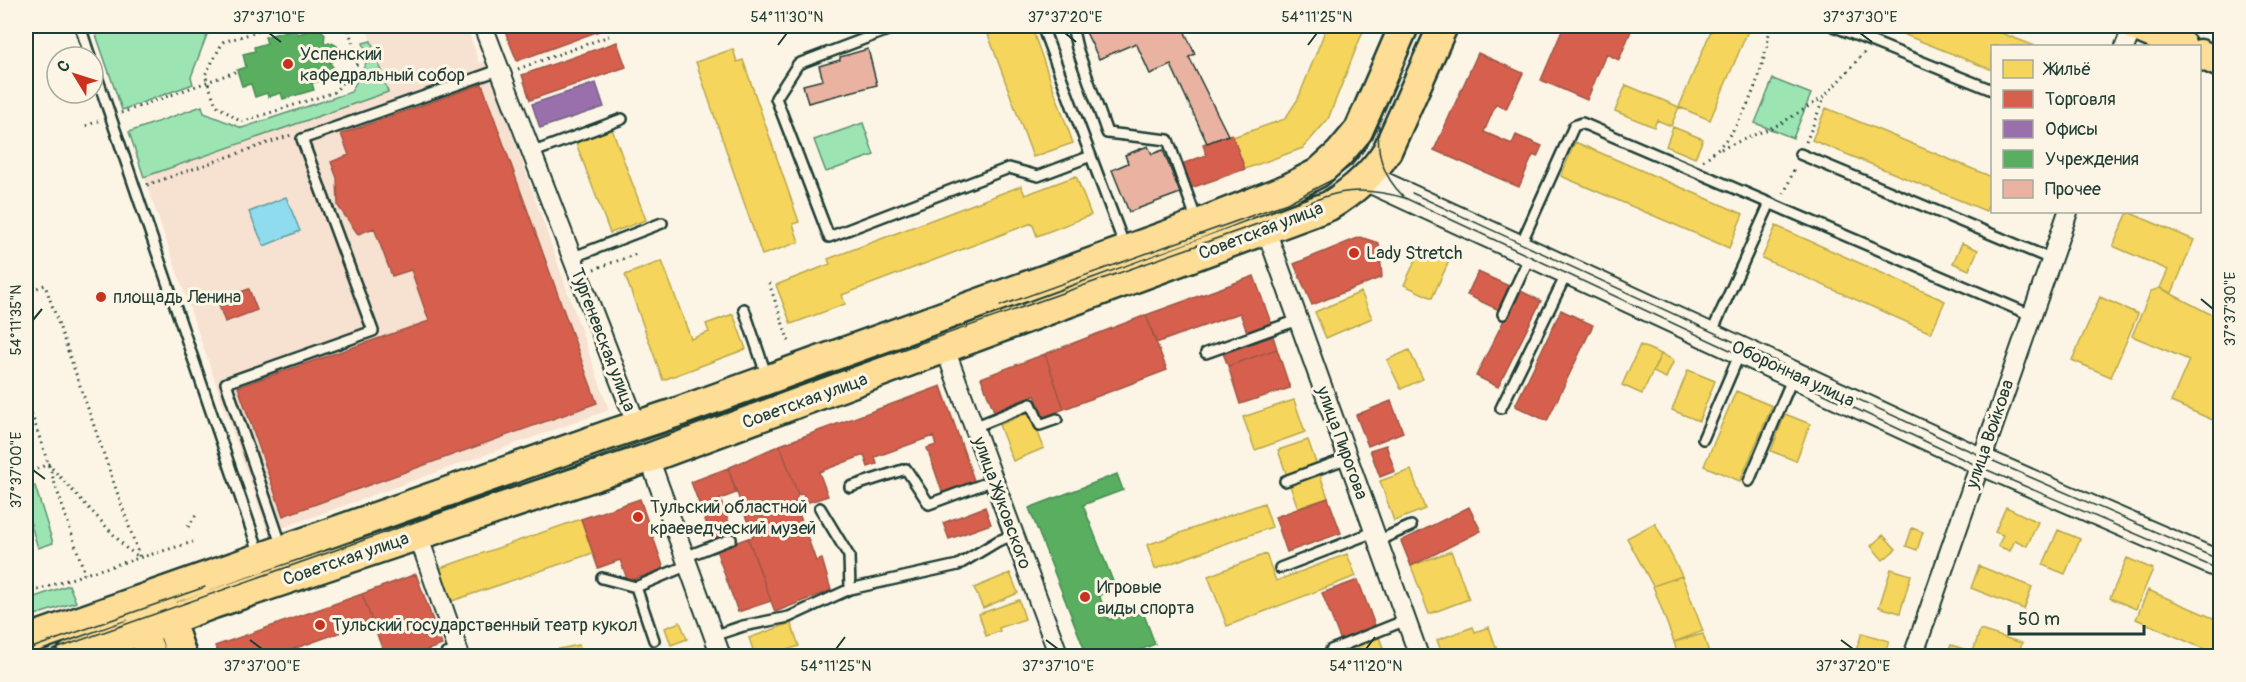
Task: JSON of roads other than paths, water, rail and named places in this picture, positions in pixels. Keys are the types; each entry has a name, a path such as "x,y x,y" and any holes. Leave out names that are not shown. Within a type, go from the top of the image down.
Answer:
{"main road":[{"name":"Советская улица","path":"26,640 768,380 1198,224 1289,188 1318,173 1339,154 1359,130 1404,26"},
{"name":"Советская улица","path":"71,657 148,644 170,621 213,604 649,458 1329,206 1368,178 1387,151 1443,26"},
{"path":"2133,26 2180,45"},
{"path":"2201,55 2220,63"},
{"path":"1339,154 1368,178"},
{"name":"Оборонная улица","path":"1368,178 1980,461 2220,564"},
{"name":"Тургеневская улица","path":"637,426 649,458"},
{"path":"148,644 141,620 142,609 150,598 160,603 170,621 182,657"}],"street":[{"name":"Тургеневская улица","path":"483,26 506,71 531,153 637,426"},
{"path":"2125,45 2133,26"},
{"name":"улица Войкова","path":"1913,657 2068,213"},
{"name":"улица Пирогова","path":"1266,230 1419,657"},
{"name":"улица Жуковского","path":"945,349 1059,657"},
{"name":"Тургеневская улица","path":"649,458 721,657"},
{"path":"418,535 454,654"}],"lane":[{"path":"80,26 86,45"},
{"path":"898,26 798,64 776,98 829,237 1009,168 1038,176 1091,156"},
{"path":"1041,26 1126,249"},
{"path":"1072,26 1077,48 1107,133 1168,140 1198,224"},
{"path":"1833,26 1991,90"},
{"path":"272,553 226,383 373,330 302,139 443,94 506,71"},
{"path":"105,100 272,553"},
{"path":"531,153 622,119"},
{"path":"1503,314 1574,126 1579,123 2031,315"},
{"path":"1800,154 2051,259"},
{"path":"1710,336 1770,203"},
{"path":"572,258 662,223"},
{"path":"1501,408 1568,271"},
{"path":"744,309 768,380"},
{"path":"1206,353 1299,320"},
{"path":"1702,439 1741,351"},
{"path":"1749,481 1794,375"},
{"path":"974,428 1031,404 1040,425 1057,419"},
{"path":"1285,481 1348,458"},
{"path":"850,487 906,468 929,504 994,480"},
{"path":"820,508 849,556 850,590"},
{"path":"1280,568 1411,526"},
{"path":"713,636 743,626 789,617 850,590 958,565 998,541 1014,535"},
{"path":"602,578 636,587 731,539"},
{"path":"636,587 654,640"},
{"path":"1332,650 1406,620"}],"water":[{"path":"286,197 300,231 264,246 249,212"}],"tram line":[{"path":"1000,306 1287,203 1332,180 1352,165 1368,145 1421,26"},
{"path":"1379,126 1382,164 1390,181 1403,196"},
{"path":"36,656 1280,216 1326,196 1354,191 1369,191 1405,198 1978,466 2220,570"},
{"path":"1412,193 1959,446 2220,560"},
{"path":"26,650 205,587"}],"place":[{"name":"Успенский кафедральный собор","path":"288,64"},
{"name":"Lady Stretch","path":"1354,253"},
{"name":"площадь Ленина","path":"101,297"},
{"name":"Тульский областной краеведческий музей","path":"638,517"},
{"name":"Игровые виды спорта","path":"1085,597"},
{"name":"Тульский государственный театр кукол","path":"320,625"}]}
